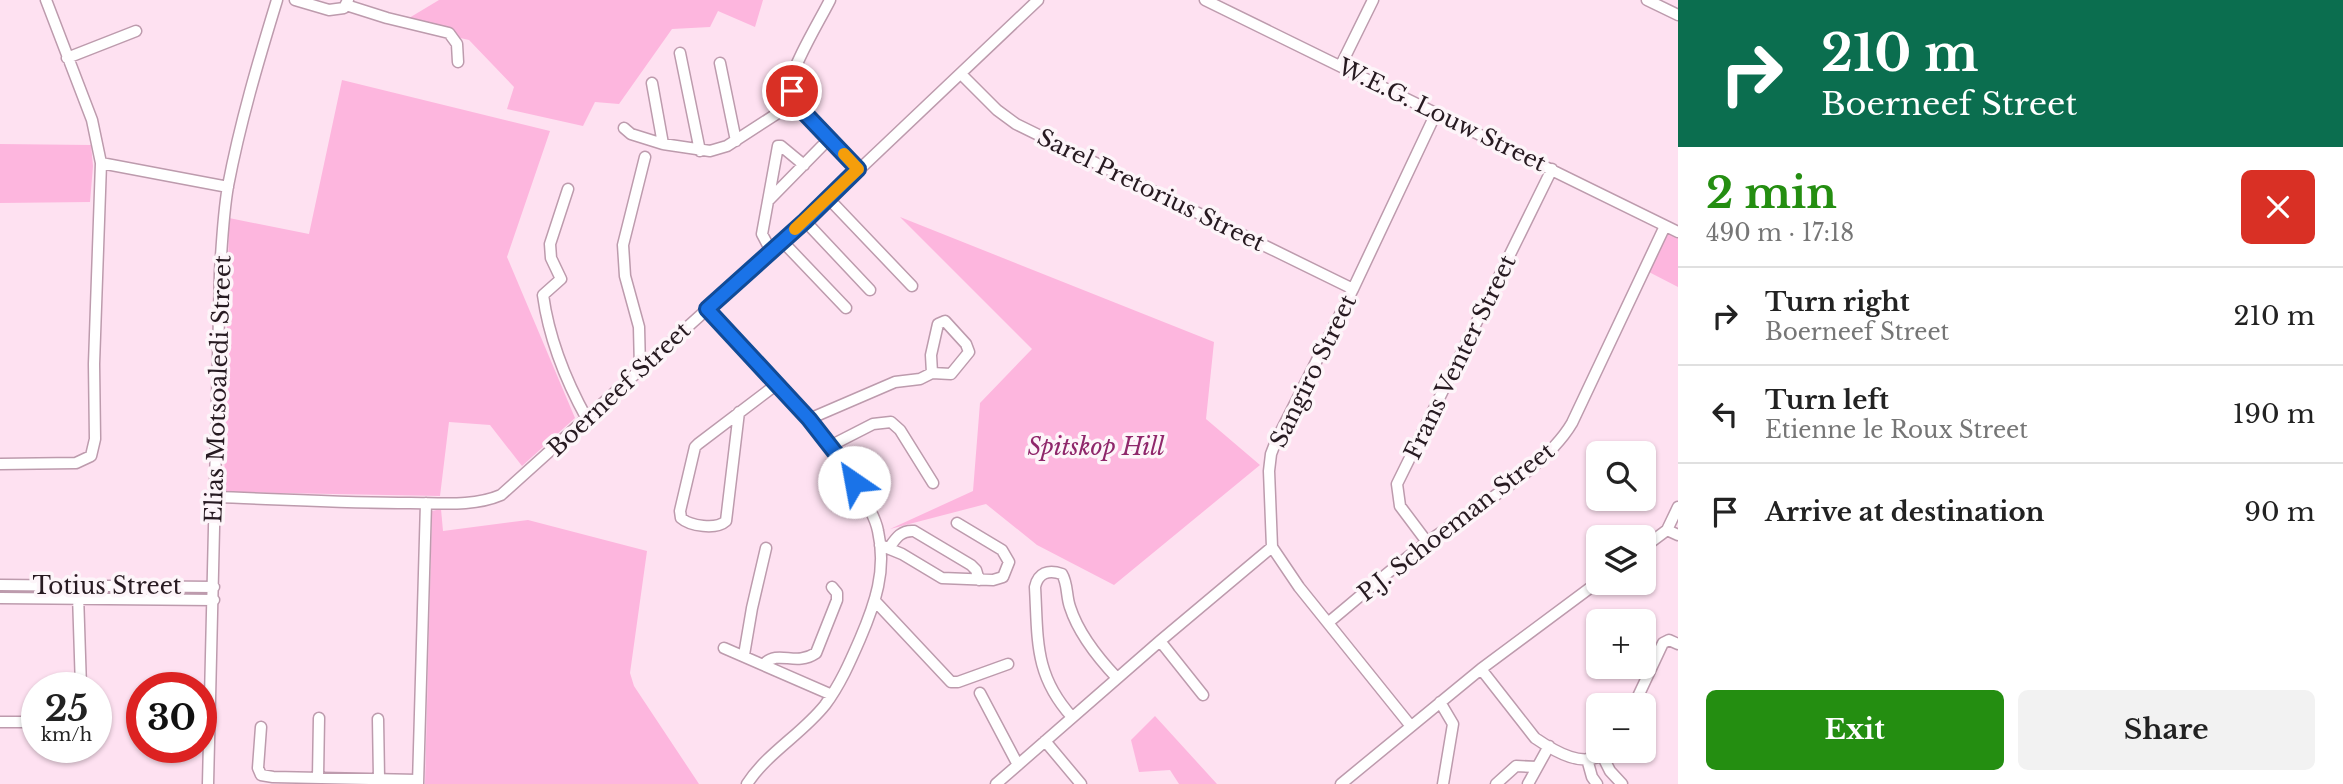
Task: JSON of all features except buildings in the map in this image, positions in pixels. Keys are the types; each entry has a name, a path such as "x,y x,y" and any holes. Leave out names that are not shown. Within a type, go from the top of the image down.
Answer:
{"street":[{"path":"0,464 76,463 86,460 94,451 101,163 92,120 46,0"},
{"name":"Elias Motsoaledi Street","path":"208,784 220,272 228,187 246,104 277,0"},
{"path":"295,0 329,10 340,9 347,3 387,18 450,33 457,44 458,62"},
{"path":"830,0 791,82 795,103 858,169"},
{"name":"Boerneef Street","path":"215,497 426,503 483,502 501,495 805,221 1038,0"},
{"name":"W.E.G. Louw Street","path":"1205,0 1678,232"},
{"path":"1341,65 1373,0"},
{"path":"1647,0 1678,15"},
{"path":"67,58 136,31"},
{"path":"680,53 700,151"},
{"path":"720,63 736,141"},
{"name":"Sarel Pretorius Street","path":"961,74 997,110 1016,124 1353,289"},
{"path":"652,83 663,144"},
{"path":"624,128 631,134 663,144 700,151 718,149 736,141 795,103"},
{"name":"Sangiro Street","path":"1410,725 1298,587 1272,547 1268,487 1271,454 1436,113"},
{"path":"771,251 762,234 778,146 804,165"},
{"path":"768,202 822,146"},
{"path":"640,369 639,327 625,276 623,245 645,157"},
{"path":"101,163 228,187"},
{"name":"Frans Venter Street","path":"1427,542 1400,506 1397,484 1552,169"},
{"path":"568,189 550,244 551,258 561,279 543,295 562,366 587,419"},
{"path":"828,198 912,286"},
{"path":"805,221 870,290"},
{"name":"P.J. Schoeman Street","path":"1329,622 1427,542 1479,507 1559,443 1572,423 1665,226"},
{"path":"782,241 846,309"},
{"path":"707,309 809,419 830,446 868,507 885,546 881,580 875,601 847,669 832,695 809,722 761,766 747,784"},
{"path":"809,419 895,382 920,379 932,373 953,373 969,352 966,344 945,321 938,324 932,355 932,373"},
{"path":"739,412 726,521 715,526 682,520 680,510 695,447 739,412 777,384"},
{"path":"830,446 873,424 891,422 901,430 933,482"},
{"path":"261,727 258,768 261,775 379,778 418,782 426,503"},
{"path":"1656,538 1667,530 1678,507"},
{"path":"885,546 942,578 1003,578 1009,566 1008,558 1002,550 957,523"},
{"path":"1667,530 1678,535"},
{"path":"885,546 903,532 914,531 971,565 979,580"},
{"path":"996,784 1272,547"},
{"path":"744,656 766,548"},
{"path":"189,586 204,580 214,571"},
{"path":"1072,718 1054,695 1041,661 1035,587 1041,574 1062,574 1069,604 1079,625 1104,665 1117,678"},
{"name":"Totius Street","path":"0,585 214,587"},
{"path":"78,586 80,672"},
{"path":"764,664 777,657 798,660 816,653 837,600 837,593 832,587"},
{"path":"1344,783 1410,725 1586,591"},
{"name":"Totius Street","path":"0,598 214,600"},
{"path":"193,598 205,604 213,615"},
{"path":"875,601 951,682 958,682 1008,664"},
{"path":"1640,693 1663,643 1669,640 1678,644"},
{"path":"1160,641 1203,695"},
{"path":"724,648 832,695"},
{"path":"1480,670 1535,738 1568,757 1586,759"},
{"path":"980,693 1018,765"},
{"path":"1440,702 1453,724 1443,784"},
{"path":"318,718 318,777"},
{"path":"379,719 379,778"},
{"path":"0,722 21,722"},
{"path":"1045,741 1081,784"},
{"path":"1528,784 1549,746"},
{"path":"1588,763 1592,782"},
{"path":"1607,763 1610,771 1622,784"},
{"path":"1496,784 1516,766 1537,767"}],"green space":[{"path":"439,0 763,0 755,27 718,11 710,27 672,29 619,104 595,102 583,126 507,109 514,87 469,40 399,24"},
{"path":"342,80 550,131 507,257 575,418 522,466 490,425 449,422 440,496 224,492 229,218 309,234"},
{"path":"0,144 91,145 93,166 90,202 0,203"},
{"name":"Spitskop Hill","path":"900,217 1214,342 1206,419 1260,465 1114,585 1037,545 986,504 890,529 973,491 980,403 1032,349"},
{"path":"1666,230 1678,235 1678,287 1647,271"},
{"path":"441,509 443,531 528,520 647,551 630,673 634,686 699,784 425,784 432,511"},
{"path":"1155,716 1217,784 1179,784 1170,770 1139,772 1131,740"}],"slow traffic":[{"path":"795,229 858,169 844,154"}],"route":[{"path":"792,91 795,103 858,169 707,309 809,419 841,460 854,482"}]}
